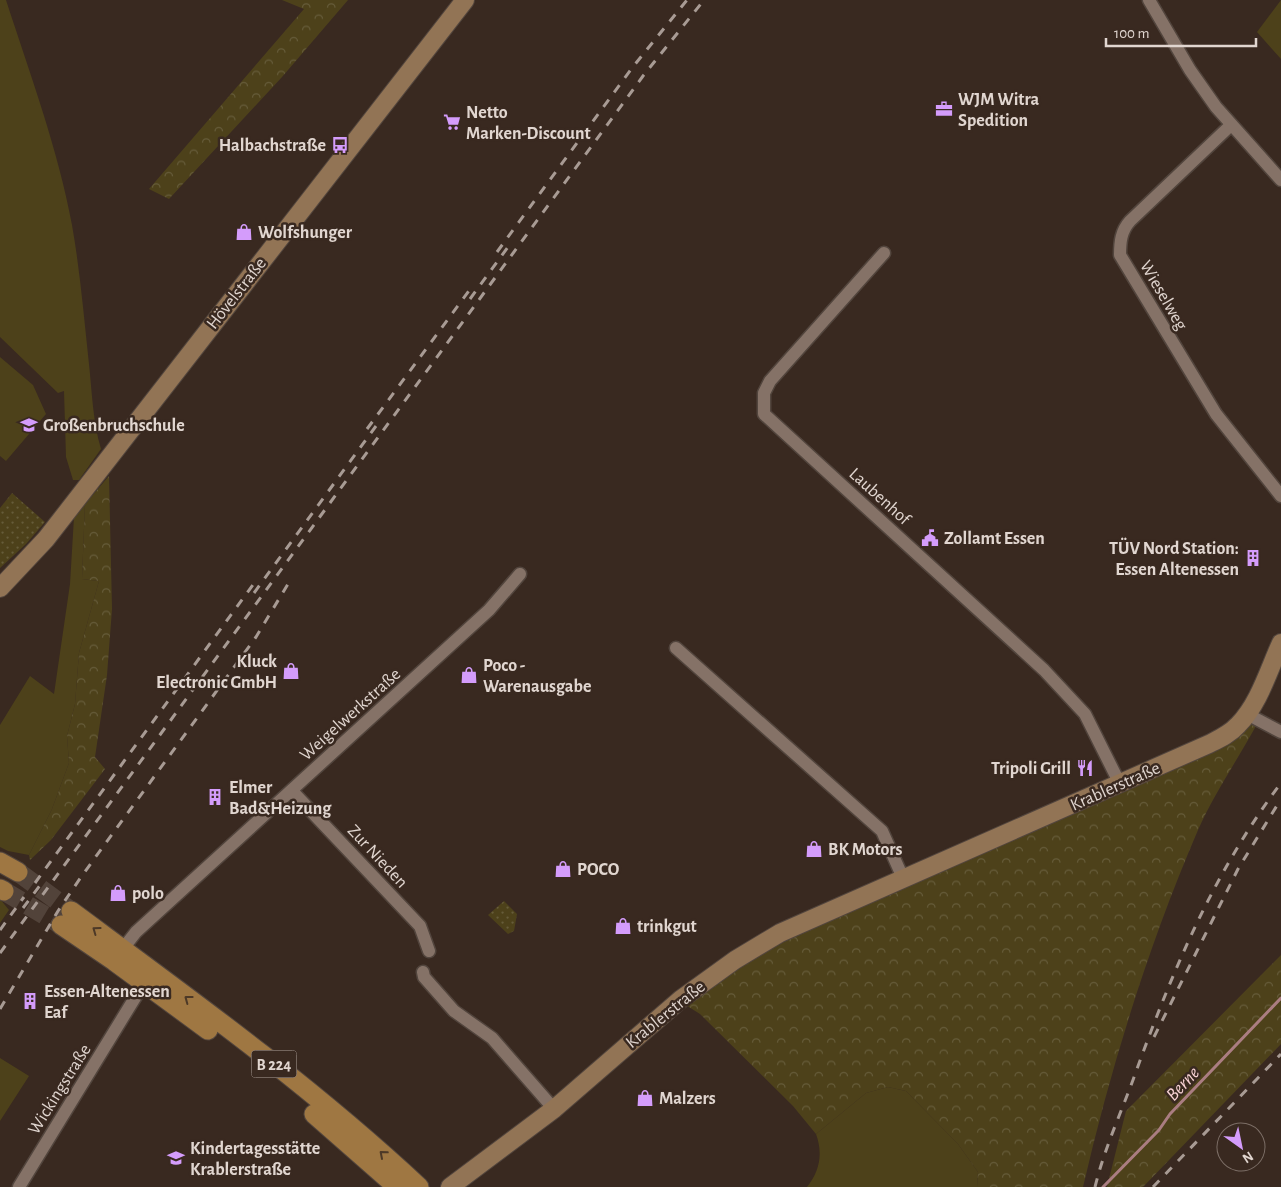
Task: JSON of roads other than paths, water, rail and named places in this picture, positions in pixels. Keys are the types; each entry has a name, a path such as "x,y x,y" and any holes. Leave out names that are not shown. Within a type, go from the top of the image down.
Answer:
{"main road":[{"path":"0,862 18,872"},
{"name":"B 224","path":"66,918 258,1052 382,1153 420,1187"},
{"name":"B 224","path":"118,955 144,984 265,1072 397,1187"}],"street":[{"name":"Hövelstraße","path":"2,590 58,524 464,0"},
{"path":"1154,2 1190,70 1231,125 1281,180"},
{"name":"Wieselweg","path":"1231,125 1130,221 1124,229 1120,241 1120,255 1216,414 1281,496"},
{"name":"Laubenhof","path":"884,253 770,381 764,392 764,414 1044,670 1085,714 1120,784"},
{"name":"Weigelwerkstraße","path":"118,955 151,918 489,610 520,574"},
{"name":"Krablerstraße","path":"450,1187 554,1109 666,1010 735,960 780,933 1214,742 1238,725 1247,714 1281,643"},
{"path":"676,648 882,831 903,878"},
{"path":"1247,714 1281,732"},
{"name":"Zur Nieden","path":"292,791 420,926 428,951"},
{"path":"423,972 424,977 454,1011 492,1038 554,1109"},
{"name":"Wickingstraße","path":"19,1187 144,984"}],"waterway":[{"name":"Berne","path":"1103,1187 1159,1130 1170,1114 1281,998"}],"tunnel":[{"path":"18,872 71,911"},
{"path":"4,891 61,925"}],"railway":[{"path":"497,252 632,68 687,0"},
{"path":"0,953 643,76 704,0"},
{"path":"470,299 508,247"},
{"path":"367,429 471,288"},
{"path":"254,593 376,426"},
{"path":"35,883 255,582"},
{"path":"0,1009 58,911 81,877 256,637 288,584"},
{"path":"1095,1187 1147,1040 1196,926 1235,852 1281,783"},
{"path":"1154,1037 1238,869 1281,799"},
{"path":"23,908 44,880"},
{"path":"0,930 24,897"},
{"path":"1153,1187 1281,1054"}],"place":[{"name":"WJM Witra Spedition","path":"944,109"},
{"name":"Netto Marken-Discount","path":"452,122"},
{"name":"Halbachstraße","path":"340,145"},
{"name":"Wolfshunger","path":"244,232"},
{"name":"Großenbruchschule","path":"29,425"},
{"name":"Zollamt Essen","path":"930,538"},
{"name":"TÜV Nord Station: Essen Altenessen","path":"1253,558"},
{"name":"Kluck Electronic GmbH","path":"291,671"},
{"name":"Poco - Warenausgabe","path":"469,675"},
{"name":"Tripoli Grill","path":"1085,768"},
{"name":"Elmer Bad&Heizung","path":"215,797"},
{"name":"BK Motors","path":"814,849"},
{"name":"POCO","path":"563,869"},
{"name":"polo","path":"118,893"},
{"name":"trinkgut","path":"623,926"},
{"name":"Essen-Altenessen Eaf","path":"30,1001"},
{"name":"Malzers","path":"645,1098"},
{"name":"Kindertagesstätte Krablerstraße","path":"176,1158"}]}
